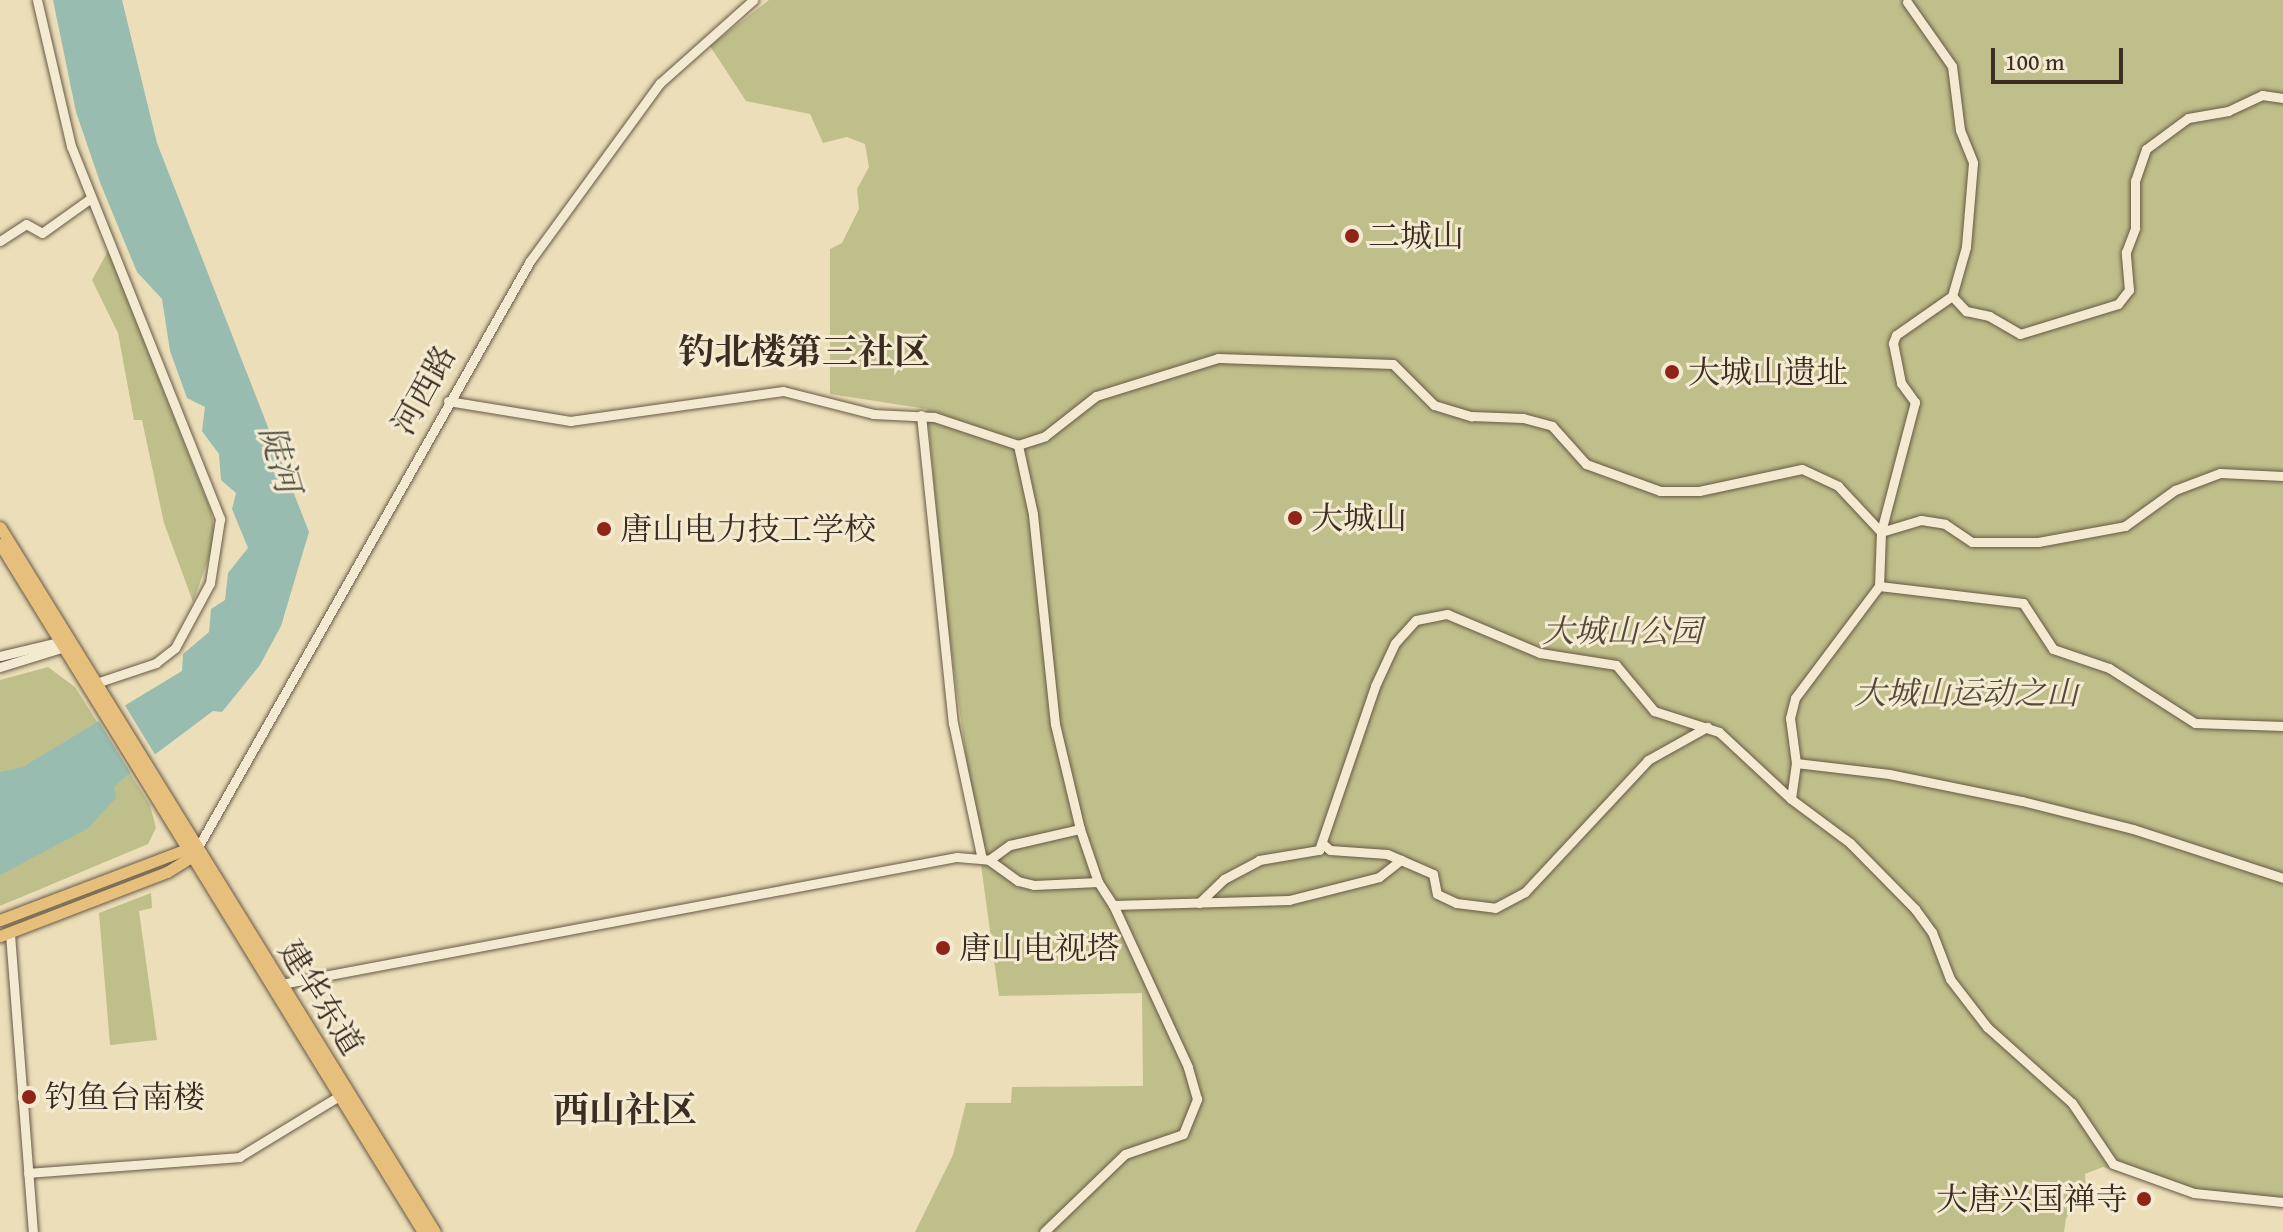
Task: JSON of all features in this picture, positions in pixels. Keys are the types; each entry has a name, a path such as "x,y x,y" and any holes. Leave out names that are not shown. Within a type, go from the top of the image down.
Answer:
{"main road":[{"path":"0,527 66,644 101,692"},
{"path":"0,544 101,692"},
{"name":"建华东道","path":"101,692 166,790 191,851 269,984 423,1232"},
{"name":"建华东道","path":"101,692 156,799 282,985 435,1232"},
{"path":"0,920 191,851"},
{"path":"5,935 191,851"}],"street":[{"path":"37,0 56,98 91,198 220,519 221,537 210,583 175,648 156,663 101,692"},
{"name":"河西路","path":"191,851 310,656 448,401 530,261 597,163 660,83 753,0"},
{"path":"1791,799 1796,763 1790,732 1795,698 1879,586 1881,532 1915,402 1901,383 1893,343 1896,335 1952,296 1966,247 1973,163 1960,130 1952,66 1907,2"},
{"path":"1952,296 1966,311 1989,316 2020,334 2118,304 2129,290 2126,252 2135,228 2135,181 2146,149 2188,118 2228,111 2262,95 2283,98"},
{"path":"0,241 26,224 42,233 91,198"},
{"path":"448,401 493,412 570,421 783,391 873,414 921,415 1018,445 1045,436 1096,396 1218,358 1369,360 1393,364 1445,409 1552,426 1586,464 1660,491 1699,491 1802,469 1822,475 1855,500 1881,532"},
{"path":"921,415 953,723 985,860"},
{"path":"1018,445 1033,514 1055,724 1080,829 1098,882 1113,905 1196,1087 1196,1111 1183,1134 1137,1148 1104,1170 1044,1232"},
{"path":"1881,532 1921,520 1945,524 1972,542 2038,542 2125,526 2175,490 2220,473 2283,476"},
{"path":"1879,586 2023,603 2053,649 2109,668 2195,723 2283,726"},
{"path":"1199,903 1224,879 1259,860 1313,855 1323,844 1375,686 1395,643 1416,620 1456,615 1540,653 1616,665 1662,716 1708,727 1791,799 1850,843 1915,909 1932,932 1950,979 1987,1027 2063,1094 2113,1164 2194,1193 2283,1202"},
{"path":"0,656 66,644"},
{"path":"0,667 66,644"},
{"path":"1323,844 1330,850 1373,851 1401,860 1433,874 1437,894 1446,899 1495,908 1525,892 1648,760 1708,727"},
{"path":"1796,763 1889,774 2022,801 2133,829 2283,878"},
{"path":"985,860 1010,845 1080,829"},
{"path":"269,984 282,985 957,857 985,860 1018,881 1034,885 1098,882"},
{"path":"1113,905 1289,900 1379,877 1401,860"},
{"path":"5,935 33,1232"},
{"path":"28,1173 239,1157 339,1096"}],"green space":[{"name":"大城山公园","path":"769,0 2283,0 2283,1206 2194,1197 2103,1167 2085,1174 2086,1191 2066,1218 2064,1232 915,1232 953,1155 966,1103 1011,1103 1012,1087 1143,1086 1142,993 999,996 946,611 927,409 830,394 830,249 842,243 859,209 857,189 869,167 865,144 847,137 823,143 810,114 746,101 710,46"},
{"path":"108,251 211,511 216,538 193,602 164,523 142,420 134,420 118,333 92,280"},
{"path":"48,667 75,687 150,805 156,828 148,844 0,906 0,680"},
{"path":"151,893 152,908 139,911 157,1040 110,1045 99,913"}],"water":[{"path":"53,0 122,0 157,143 309,532 281,626 260,665 222,712 213,711 125,777 114,787 116,798 87,829 0,875 0,772 23,767 182,671 183,654 209,632 211,609 225,600 228,573 248,548 232,509 236,493 221,480 219,454 202,431 205,407 187,398 170,351 162,299 137,272 101,185 76,112"}],"pier":[{"path":"121,699 159,761 133,777 96,717"}],"place":[{"name":"二城山","path":"1352,236"},
{"name":"大城山遗址","path":"1672,372"},
{"name":"大城山","path":"1295,518"},
{"name":"唐山电力技工学校","path":"604,529"},
{"name":"唐山电视塔","path":"943,948"},
{"name":"钓鱼台南楼","path":"29,1097"},
{"name":"大唐兴国禅寺","path":"2144,1199"}],"district":[{"name":"钓北楼第三社区","path":"804,351"},
{"name":"西山社区","path":"625,1109"}],"water label":[{"name":"陡河","path":"281,459"}],"park label":[{"name":"大城山运动之山","path":"1966,693"}]}
